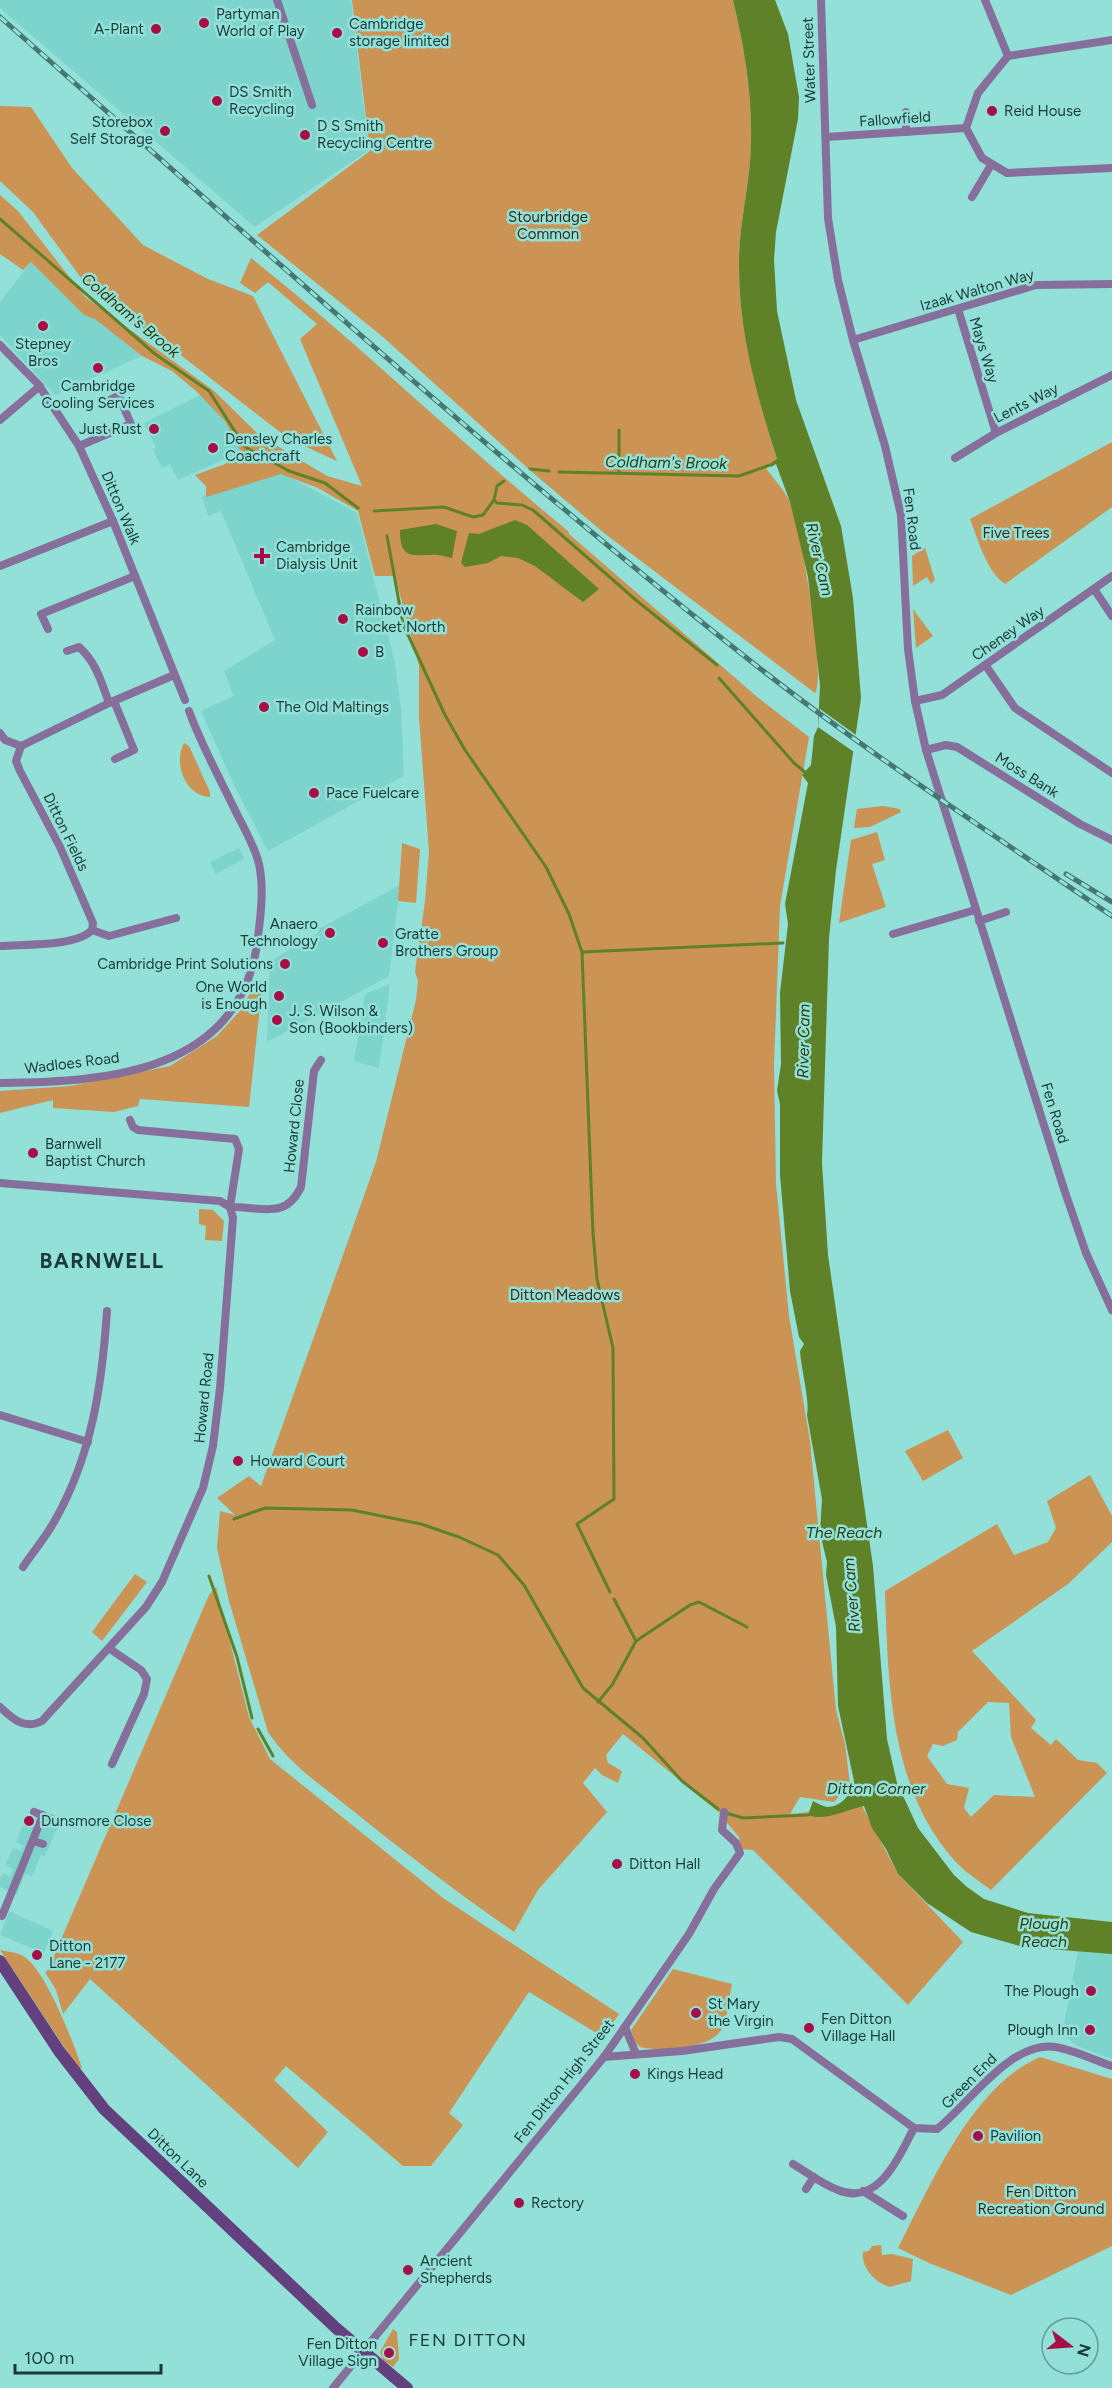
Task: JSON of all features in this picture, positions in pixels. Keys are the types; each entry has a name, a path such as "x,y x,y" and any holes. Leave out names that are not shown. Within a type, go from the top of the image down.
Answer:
{"main road":[{"name":"Ditton Lane","path":"0,1961 5,1978 104,2109 364,2353 407,2388"}],"street":[{"path":"277,0 312,105"},
{"name":"Water Street","path":"821,0 825,120"},
{"path":"985,0 1008,56"},
{"path":"1112,40 1008,56 978,93 966,128 974,147 991,165 1007,173 1095,171 1112,168"},
{"path":"906,112 906,132"},
{"name":"Fen Road","path":"825,120 828,218 838,279 853,340 885,446 901,515 906,626 915,701 926,750 1064,1189 1086,1252 1112,1310"},
{"name":"Fallowfield","path":"826,137 966,128"},
{"path":"972,196 991,165"},
{"name":"Izaak Walton Way","path":"853,340 1035,285 1112,284"},
{"name":"Mays Way","path":"958,309 996,433"},
{"name":"Ditton Walk","path":"0,345 40,387 79,446 113,520 185,700"},
{"name":"Lents Way","path":"955,458 996,433 1112,375"},
{"path":"0,420 40,387"},
{"path":"79,446 131,424 118,393 110,400"},
{"path":"0,566 113,520"},
{"path":"48,629 41,614 135,576"},
{"name":"Cheney Way","path":"915,701 942,695 1112,576"},
{"path":"1094,589 1112,616"},
{"path":"68,651 78,647 87,654 97,668 134,750 115,759"},
{"path":"986,666 1015,708 1112,773"},
{"path":"0,733 4,740 21,746 111,702 174,675"},
{"name":"Wadloes Road","path":"0,1083 42,1083 110,1075 175,1057 216,1031 251,975 262,910 259,865 249,838 189,711"},
{"name":"Moss Bank","path":"926,750 946,745 957,747 1080,824 1112,840"},
{"name":"Ditton Fields","path":"21,746 16,761 60,847 89,911 93,923 92,930"},
{"path":"893,934 975,910"},
{"path":"979,921 1006,912"},
{"path":"0,946 60,942 82,937 92,930 109,936 176,918"},
{"name":"Howard Close","path":"230,1206 274,1210 287,1206 296,1199 304,1171 314,1071 321,1060"},
{"name":"Howard Road","path":"0,1707 19,1722 35,1725 42,1721 110,1649 146,1607 162,1582 189,1522 208,1469 220,1388 233,1218 230,1206 239,1149 235,1139 138,1130 133,1127 130,1120"},
{"path":"0,1183 220,1201 230,1206"},
{"path":"23,1568 54,1522 88,1442 103,1374 107,1310"},
{"path":"0,1415 88,1442"},
{"path":"110,1649 141,1670 147,1679 144,1694 112,1764"},
{"name":"Fen Ditton High Street","path":"333,2388 364,2353 604,2057 689,1934 714,1889 738,1858 740,1849 722,1830 724,1812"},
{"path":"0,1914 2,1916 33,1841 38,1814 52,1819"},
{"path":"33,1841 43,1844"},
{"path":"625,2027 636,2054"},
{"path":"604,2057 779,2037 792,2039 914,2128 883,2182 863,2191 840,2192 793,2164"},
{"name":"Green End","path":"914,2128 937,2129 1013,2057 1034,2047 1055,2047 1112,2066"},
{"path":"806,2189 814,2177"},
{"path":"863,2191 903,2216"}],"shaded area":[{"path":"0,0 351,0 369,150 255,227 0,8"},
{"path":"31,262 84,314 95,319 142,356 55,395 0,335 0,302"},
{"path":"200,395 213,395 243,451 178,480 170,464 162,468 153,449 156,448 144,423"},
{"path":"271,467 357,513 394,658 401,708 404,776 268,851 236,789 201,711 234,696 224,671 275,640 221,511 208,516 202,496"},
{"path":"239,848 244,859 216,874 210,862"},
{"path":"400,885 389,976 267,1042 270,961 318,933 319,929"},
{"path":"390,984 379,1068 354,1061 365,994"},
{"path":"27,1816 58,1826 45,1856 41,1855 32,1876 25,1874 17,1895 0,1887 0,1878 3,1873 10,1876 13,1869 5,1865 13,1848 21,1851 24,1846 16,1842"},
{"path":"9,1911 53,1931 44,1953 0,1935"},
{"name":"The Plough","path":"1078,1951 1112,1954 1112,2059 1077,2046 1067,2038 1063,2029"}],"green space":[{"name":"Stourbridge Common","path":"352,0 733,0 741,35 751,122 749,172 739,252 742,317 757,389 777,460 766,468 790,502 800,540 811,600 818,659 818,681 815,693 604,533 532,472 383,337 257,235 370,151"},
{"path":"0,106 31,107 72,168 143,245 208,279 253,296 337,461 289,439 169,346 92,293 33,212 0,181"},
{"name":"Ditton Meadows","path":"0,195 18,211 85,297 213,390 259,435 327,476 362,486 300,339 317,324 268,282 255,293 240,283 251,258 332,325 756,696 809,737 780,906 774,1066 776,1184 789,1316 810,1441 836,1710 845,1744 850,1784 834,1802 800,1797 790,1814 862,1806 898,1874 963,1942 908,2005 753,1850 740,1849 739,1837 722,1817 725,1817 623,1734 606,1755 608,1763 622,1771 618,1783 602,1775 595,1768 583,1783 607,1812 538,1890 514,1932 392,1842 318,1783 276,1744 268,1732 229,1601 217,1548 220,1511 235,1515 217,1498 249,1476 261,1486 376,1162 416,1000 418,981 415,972 429,852 419,717 419,666 395,576 375,576 358,511 318,488 281,474 206,497 206,486 195,475 225,464 241,452 225,421 196,391 172,371 142,356 95,319 84,315 31,262 23,270 0,254"},
{"name":"Five Trees","path":"1112,442 1112,507 1005,584 988,563 970,519"},
{"path":"925,548 935,580 931,584 927,577 913,586 912,556"},
{"path":"913,609 933,636 916,648"},
{"path":"184,743 189,746 210,792 210,797 194,791 184,777 180,760"},
{"path":"883,806 900,809 901,812 870,827 854,828 857,809"},
{"path":"877,832 885,860 872,864 886,907 839,923 851,840"},
{"path":"402,843 420,849 416,903 398,901"},
{"path":"254,986 262,988 249,1107 140,1099 138,1106 114,1112 53,1108 53,1100 0,1113 0,1091 70,1086 170,1066 217,1036 240,1011"},
{"path":"199,1209 213,1210 224,1221 222,1241 205,1240 206,1226 199,1224"},
{"path":"948,1430 963,1458 923,1481 905,1451"},
{"path":"1090,1475 1112,1516 1112,1542 1068,1584 972,1651 1036,1720 1031,1728 1051,1745 1056,1739 1078,1760 1097,1763 1107,1773 991,1890 955,1861 933,1833 917,1802 905,1768 891,1698 885,1591 997,1524 1014,1555 1048,1542 1056,1528 1047,1501","holes":["988,1702 1009,1703 1011,1737 1035,1797 994,1795 971,1817 964,1808 969,1788 947,1784 927,1756 933,1744 943,1746 957,1740 958,1732"]},
{"path":"135,1574 147,1582 102,1641 92,1632"},
{"path":"216,1587 249,1717 270,1759 443,1898 619,2014 603,2037 529,1992 449,2113 463,2125 431,2166 403,2166 286,2066 274,2080 328,2132 298,2168 90,1979 63,2014 56,1990 45,1972 48,1970 209,1595"},
{"path":"0,1950 23,1956 32,1963 58,2008 82,2068 78,2068"},
{"path":"673,1969 732,1984 722,2029 716,2036 696,2045 672,2049 640,2047 635,2042 631,2030"},
{"name":"Fen Ditton Recreation Ground","path":"1040,2057 1112,2079 1112,2246 1011,2295 929,2263 898,2248 939,2168 955,2140 974,2114 994,2090 1016,2071"},
{"path":"881,2245 882,2255 892,2254 913,2259 911,2281 890,2287 879,2282 870,2274 864,2263 863,2252 869,2251 872,2246"},
{"path":"393,2329 397,2332 399,2359 393,2367 383,2360 380,2352"}],"water":[{"path":"733,0 775,0 788,34 799,97 798,119 776,232 774,260 777,311 796,400 841,526 853,598 861,698 836,870 829,938 822,1163 828,1255 873,1566 887,1739 897,1783 918,1828 954,1875 984,1899 1028,1913 1112,1922 1112,1954 1023,1947 971,1932 927,1903 898,1874 886,1849 872,1828 864,1806 829,1816 808,1815 813,1801 827,1807 837,1805 849,1794 854,1781 838,1706 836,1627 826,1575 827,1562 820,1533 822,1499 807,1415 800,1351 804,1344 799,1337 790,1291 780,1175 780,1104 777,1091 781,1064 780,993 788,924 785,904 808,783 802,775 811,765 814,736 818,727 820,685 808,577 790,502 776,464 771,467 771,463 777,459 750,364 742,316 739,251 749,172 751,122 741,35"},
{"path":"515,520 527,525 599,589 583,602 535,566 518,558 501,556 488,563 465,567 461,563 469,533 479,534"},
{"path":"436,524 457,531 452,558 437,555 413,555 405,551 400,530"}],"pier":[{"path":"820,709 856,735 854,752 818,727"}],"waterway":[{"name":"Coldham's Brook","path":"0,219 155,354 209,391 245,447 289,471 325,483 358,508"},
{"path":"619,430 619,473"},
{"name":"Coldham's Brook","path":"559,472 739,476 770,465"},
{"name":"Coldham's Brook","path":"530,469 549,471"},
{"name":"Coldham's Brook","path":"374,511 444,507 473,517 483,515 494,500 497,486 504,481"},
{"path":"494,500 497,503 522,505 533,510 637,601 717,665"},
{"path":"387,536 403,624 445,715 465,750 546,867 569,914 582,952 593,1233 597,1279 613,1348 614,1499 577,1524 610,1592"},
{"path":"719,678 794,763 806,773"},
{"path":"582,952 783,943"},
{"path":"234,1519 265,1508 352,1510 421,1524 459,1537 498,1555 524,1585 583,1688 643,1738 682,1781 718,1809"},
{"path":"209,1576 237,1657 252,1718"},
{"path":"598,1702 612,1685 636,1641 614,1599"},
{"path":"636,1641 690,1605 699,1602 747,1627"},
{"path":"258,1729 273,1756"},
{"path":"726,1813 743,1818 808,1815"}],"railway":[{"path":"0,17 370,343 652,582 837,726 1112,916"},
{"path":"1066,874 1112,902"}],"place":[{"name":"Partyman World of Play","path":"204,23"},
{"name":"A-Plant","path":"156,29"},
{"name":"Cambridge storage limited","path":"337,33"},
{"name":"DS Smith Recycling","path":"217,101"},
{"name":"Reid House","path":"992,111"},
{"name":"Storebox Self Storage","path":"165,131"},
{"name":"D S Smith Recycling Centre","path":"305,135"},
{"name":"Stepney Bros","path":"43,326"},
{"name":"Cambridge Cooling Services","path":"98,368"},
{"name":"Just Rust","path":"154,429"},
{"name":"Densley Charles Coachcraft","path":"213,448"},
{"name":"Cambridge Dialysis Unit","path":"262,556"},
{"name":"Rainbow Rocket North","path":"343,619"},
{"name":"B","path":"363,652"},
{"name":"The Old Maltings","path":"264,707"},
{"name":"Pace Fuelcare","path":"314,793"},
{"name":"Anaero Technology","path":"330,933"},
{"name":"Gratte Brothers Group","path":"383,943"},
{"name":"Cambridge Print Solutions","path":"285,964"},
{"name":"One World is Enough","path":"279,996"},
{"name":"J. S. Wilson & Son (Bookbinders)","path":"277,1020"},
{"name":"Barnwell Baptist Church","path":"33,1153"},
{"name":"Howard Court","path":"238,1461"},
{"name":"Dunsmore Close","path":"29,1821"},
{"name":"Ditton Hall","path":"617,1864"},
{"name":"Ditton Lane - 2177","path":"37,1955"},
{"name":"The Plough","path":"1091,1991"},
{"name":"St Mary the Virgin","path":"696,2013"},
{"name":"Fen Ditton Village Hall","path":"809,2028"},
{"name":"Plough Inn","path":"1090,2030"},
{"name":"Kings Head","path":"635,2074"},
{"name":"Pavilion","path":"978,2136"},
{"name":"Rectory","path":"519,2203"},
{"name":"Ancient Shepherds","path":"408,2270"},
{"name":"Fen Ditton Village Sign","path":"389,2353"}],"district":[{"name":"BARNWELL","path":"102,1261"},
{"name":"FEN DITTON","path":"468,2340"}],"water label":[{"name":"River Cam","path":"820,559"},
{"name":"River Cam","path":"803,1041"},
{"name":"The Reach","path":"844,1532"},
{"name":"River Cam","path":"851,1595"},
{"name":"Ditton Corner","path":"876,1788"},
{"name":"Plough Reach","path":"1044,1932"}]}
